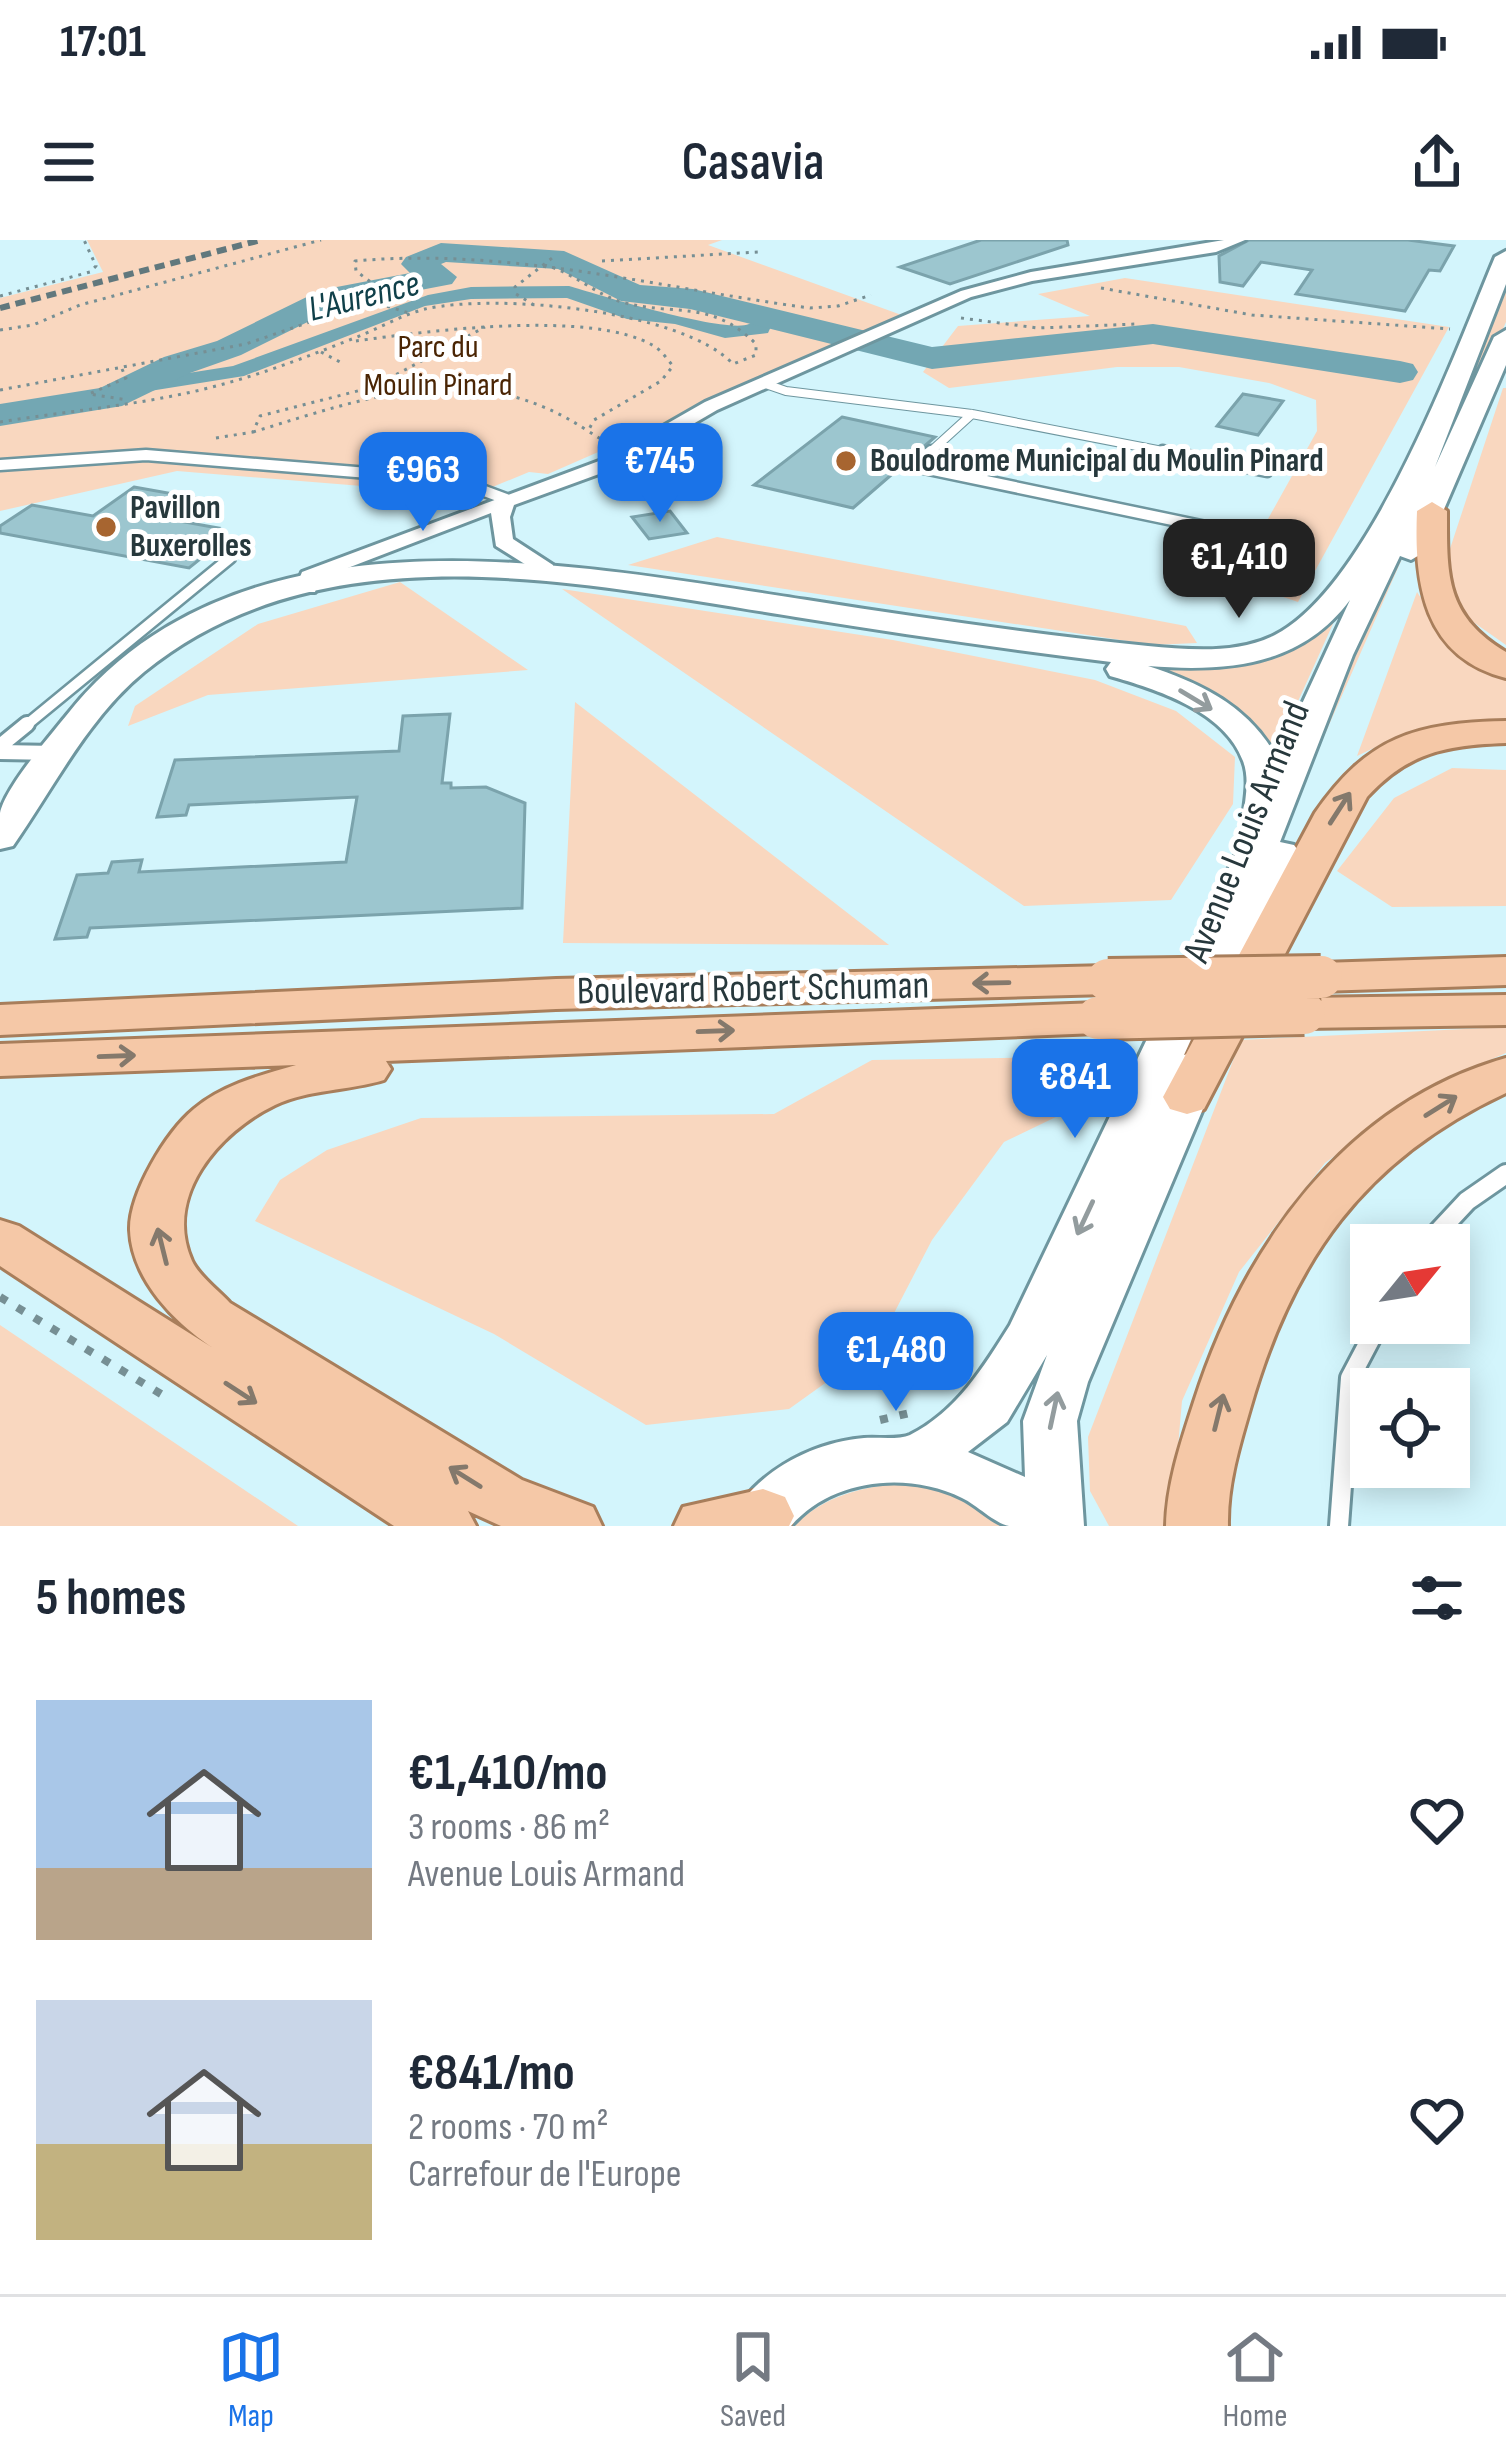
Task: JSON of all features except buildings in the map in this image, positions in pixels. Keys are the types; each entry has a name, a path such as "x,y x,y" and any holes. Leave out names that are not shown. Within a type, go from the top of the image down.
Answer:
{"main road":[{"name":"Avenue Louis Armand","path":"1055,1526 1050,1421 1060,1382 1186,1097 1292,825 1406,560 1432,511 1489,335 1506,257"},
{"name":"Avenue Louis Armand","path":"918,1460 988,1406 1007,1380 1258,845 1337,656 1374,583 1416,473 1489,335"},
{"path":"0,838 99,698 151,650 227,611 308,586 419,568 546,569 1006,640 1162,658 1244,654 1308,628 1416,473"},
{"path":"1432,511 1430,583 1435,601 1469,642 1506,667"},
{"path":"1006,640 1153,677 1238,728 1261,761 1264,797 1258,845"},
{"path":"1186,1097 1335,814 1363,773 1417,740 1453,733 1506,732"},
{"name":"Boulevard Robert Schuman","path":"1313,995 1367,975 1506,966"},
{"path":"0,990 39,998 279,986 556,994"},
{"name":"Boulevard Robert Schuman","path":"0,1020 556,994 1103,999 1313,995 1506,1010"},
{"name":"Boulevard Robert Schuman","path":"0,1060 626,1035 1103,999"},
{"path":"571,1526 501,1499 210,1318 170,1275 156,1229 173,1169 211,1121 260,1091 313,1076 626,1035"},
{"path":"1197,1526 1196,1504 1214,1434 1252,1313 1310,1214 1377,1147 1472,1087 1506,1074"},
{"path":"0,1240 445,1526"},
{"path":"741,1523 832,1469 874,1460 918,1460 995,1485 1046,1526"}],"street":[{"path":"308,586 309,576 345,560 640,450 711,406 929,309 1003,283 1216,248 1238,240"},
{"path":"506,499 500,517 503,542 546,569"}],"lane":[{"path":"763,383 786,391 972,414 1267,471"},
{"path":"972,414 914,466 1230,532"},
{"path":"0,465 146,455 455,480 506,499"},
{"path":"0,749 230,558"},
{"path":"0,749 60,754"},
{"path":"1446,1224 1506,1174"},
{"path":"1339,1526 1350,1378 1368,1344"}],"path":[{"path":"0,296 90,272 96,266 84,240"},
{"path":"0,330 33,325 99,299 321,240"},
{"path":"0,390 245,344 388,295 356,272 355,261 386,249"},
{"path":"758,252 592,261 786,305 820,308 871,295"},
{"path":"0,422 221,385 321,352 410,313 452,305 534,305 595,312 693,334 716,346 733,364 756,355 757,344 741,330 676,303 620,302 538,254"},
{"path":"534,305 516,290 551,260 574,258"},
{"path":"1058,273 1167,303 1489,335"},
{"path":"367,300 410,313"},
{"path":"929,309 985,324 1136,324"},
{"path":"340,344 486,326 591,330 652,342 669,354 673,366 661,381 594,419 588,431"},
{"path":"253,432 260,416 373,386 486,326"},
{"path":"321,352 340,362"},
{"path":"122,369 126,378 90,391 95,397 146,401"},
{"path":"199,441 253,432 416,389 467,387 521,395 568,414 597,439 640,450"}],"green space":[{"name":"Parc du Moulin Pinard","path":"87,240 722,240 708,245 907,317 548,474 529,472 473,495 177,471 0,511 0,298 103,272"},
{"path":"1506,274 1506,322 1296,800"},
{"path":"1125,278 1449,327 1298,602 1234,580 1317,431 1316,400 1269,383 1179,367 1117,367 949,388 923,372 958,326 1090,316 1038,294"},
{"path":"1503,388 1506,645 1459,612 1443,570"},
{"path":"717,537 1186,626 1197,643 1153,645 628,565"},
{"path":"400,582 528,670 208,695 128,726 135,706 258,624"},
{"path":"562,589 893,640 1095,680 1176,711 1235,757 1233,804 1171,900 1024,906"},
{"path":"1417,592 1436,621 1506,673 1506,723 1439,724 1403,734 1357,756"},
{"path":"1341,606 1272,759 1131,662 1273,655 1312,637"},
{"path":"575,702 889,945 563,943"},
{"path":"1452,768 1506,770 1506,906 1392,907 1337,871 1394,798"},
{"path":"1506,1027 1506,1053 1427,1087 1325,1163 1239,1272 1182,1401 1171,1526 1109,1526 1090,1491 1088,1437 1241,1040"},
{"path":"1123,1056 1091,1100 1004,1142 932,1240 877,1346 789,1409 646,1425 494,1334 255,1221 280,1180 327,1150 421,1118 774,1114 872,1060"},
{"path":"0,1325 298,1526 0,1526"},
{"path":"905,1483 953,1493 1004,1526 793,1526 845,1494"}],"waterway":[{"name":"L'Aurence","path":"0,415 109,398 177,365 229,348 333,297 441,277 417,264 441,252 564,260 633,294 693,299 932,358 1153,334 1400,372"},
{"name":"L'Aurence","path":"428,301 471,293 569,292 634,315 676,318 725,332 761,329 764,320"},
{"name":"L'Aurence","path":"131,388 237,372 416,305"}],"railway":[{"path":"0,308 261,240"}],"place":[{"name":"Boulodrome Municipal du Moulin Pinard","path":"846,461"},
{"name":"Pavillon Buxerolles","path":"106,527"}]}
